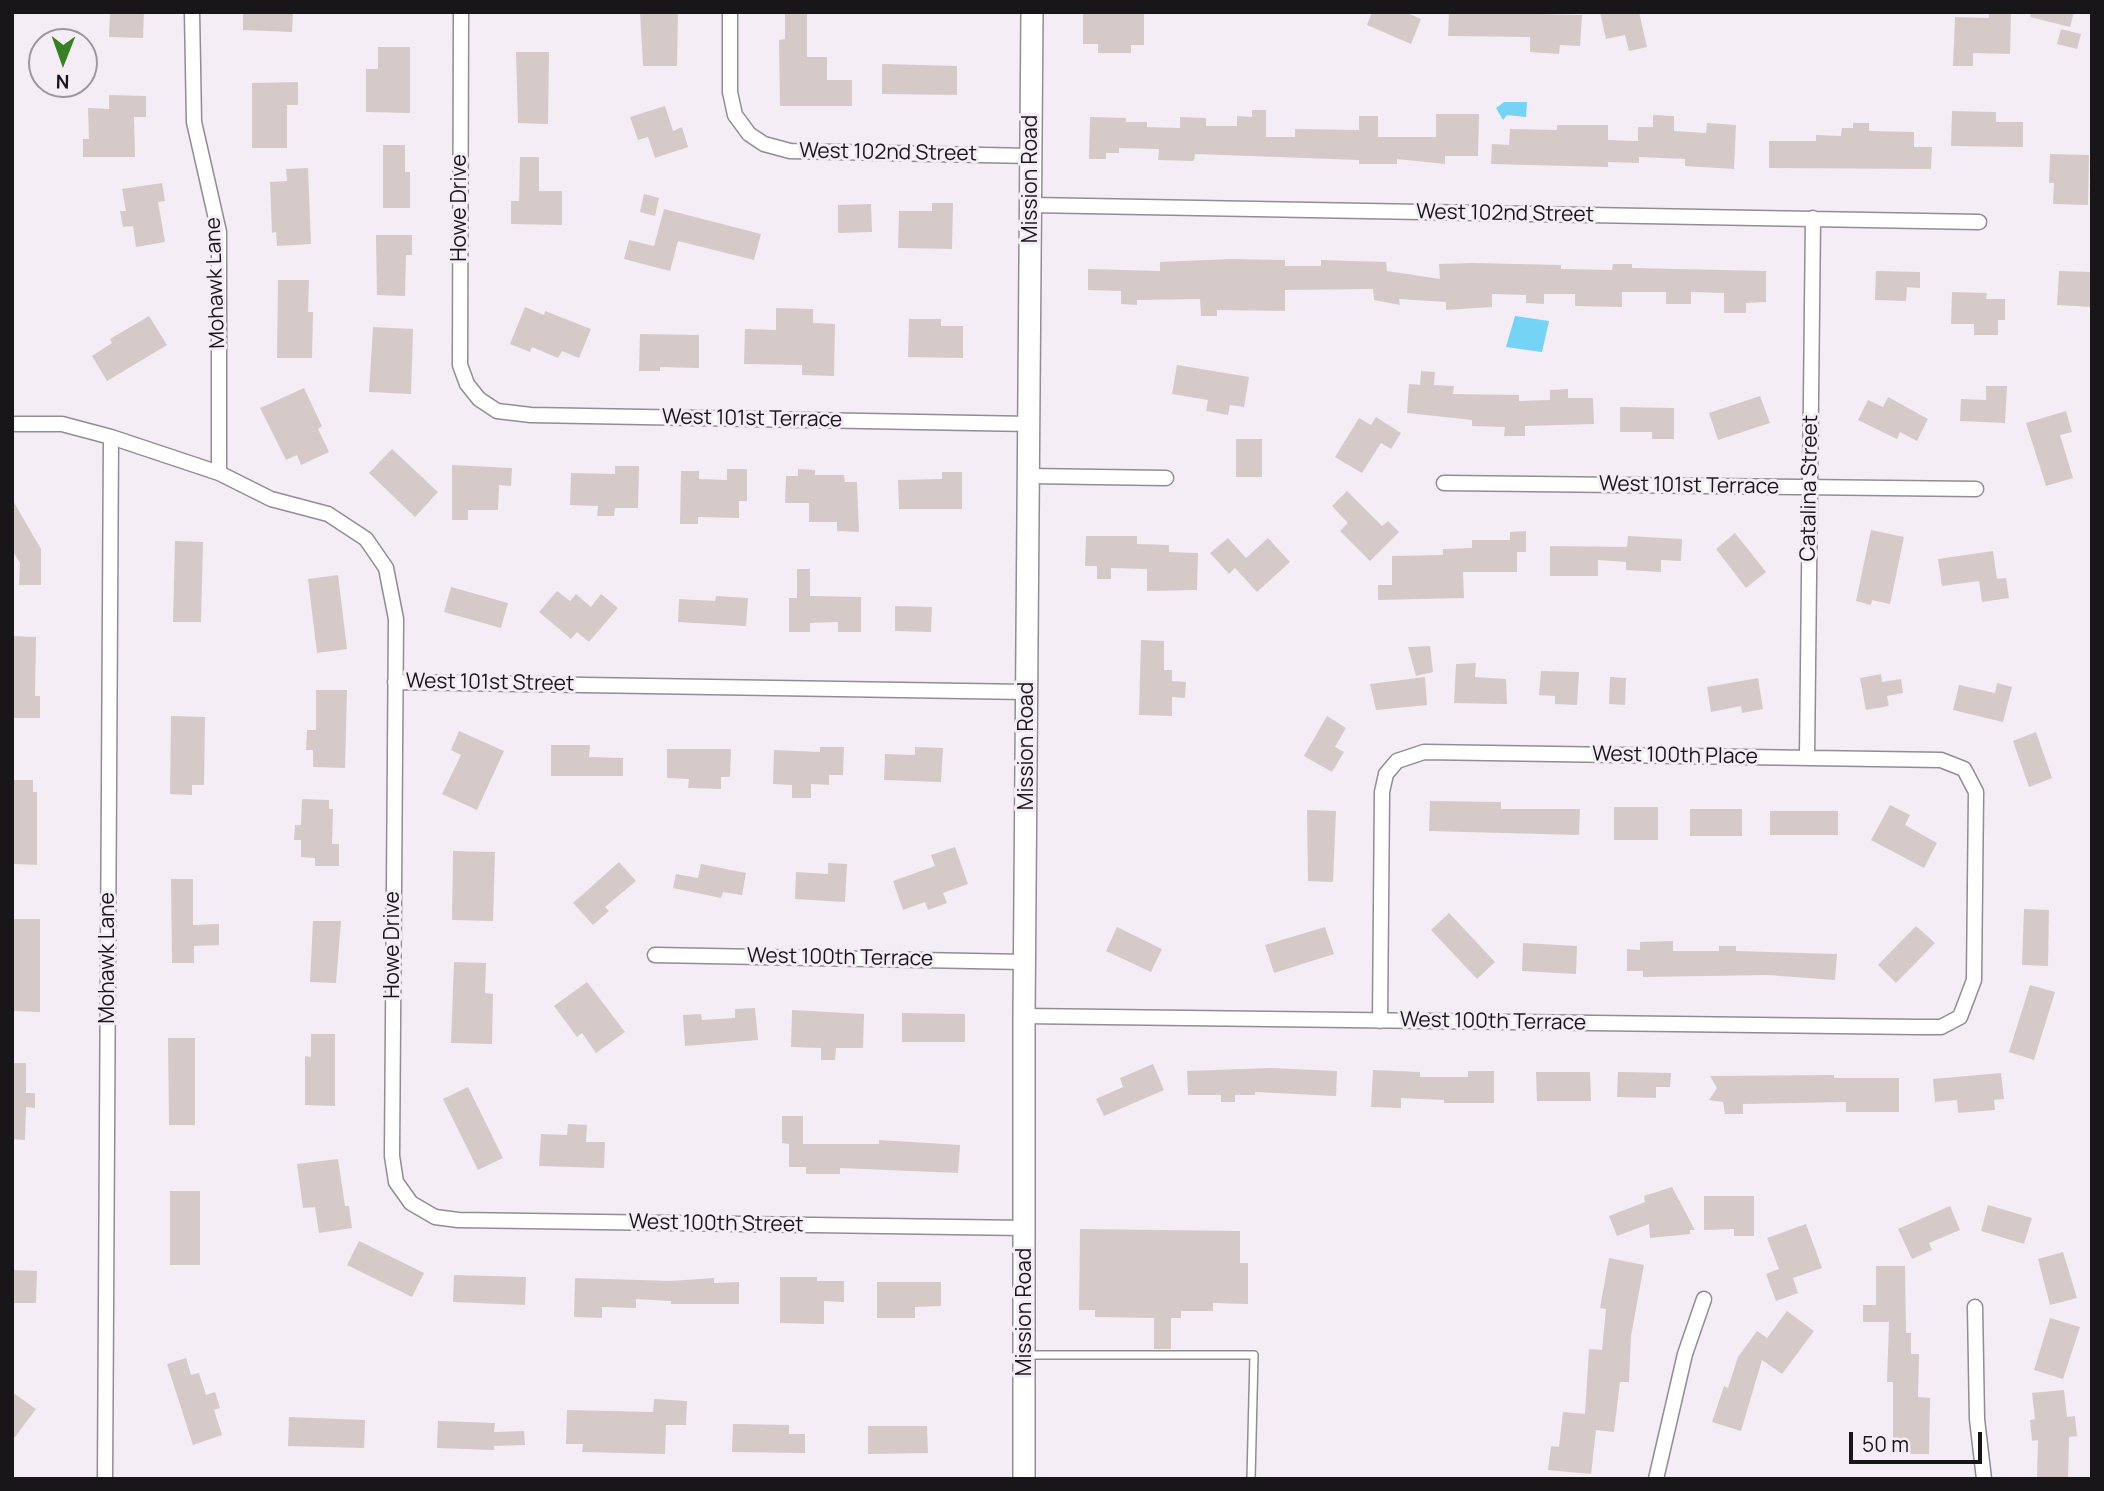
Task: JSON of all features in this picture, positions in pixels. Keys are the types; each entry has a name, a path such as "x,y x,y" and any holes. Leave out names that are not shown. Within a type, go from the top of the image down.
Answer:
{"main road":[{"name":"Mission Road","path":"1024,1479 1024,1016 1032,12"}],"street":[{"name":"Mohawk Lane","path":"192,12 194,122 219,232 219,473"},
{"name":"Howe Drive","path":"461,12 460,365 467,384 479,399"},
{"name":"West 102nd Street","path":"730,12 730,92 735,115 749,134 764,144 790,151 1031,156"},
{"name":"West 102nd Street","path":"1031,205 1979,222"},
{"name":"Catalina Street","path":"1807,757 1813,218"},
{"name":"West 101st Terrace","path":"479,399 497,411 531,415 1030,424"},
{"name":"West 101st Street","path":"12,424 62,424 111,437 219,473 271,499 328,514 366,538 386,568 391,584 396,619 395,682 1027,692"},
{"name":"Mohawk Lane","path":"105,1479 111,437"},
{"path":"1029,476 1167,478"},
{"name":"West 101st Terrace","path":"1444,483 1976,489"},
{"name":"Howe Drive","path":"395,682 392,1156 396,1182 411,1203"},
{"name":"West 100th Place","path":"1380,1021 1382,792 1386,774 1397,761 1424,752 1941,760 1964,769 1976,792 1974,980 1960,1017"},
{"name":"West 100th Terrace","path":"655,955 1025,962"},
{"name":"West 100th Terrace","path":"1024,1016 1918,1027 1941,1027 1960,1017"},
{"name":"West 100th Street","path":"411,1203 435,1217 458,1220 1025,1228"},
{"path":"1656,1479 1685,1354 1704,1299"},
{"path":"1975,1307 1975,1392 1984,1479"}],"lane":[{"path":"1025,1355 1254,1355 1251,1479"}],"water":[{"path":"1504,102 1527,102 1526,117 1507,115 1503,120 1496,108"},
{"path":"1515,316 1549,321 1542,352 1506,347"}],"building":[{"path":"110,12 144,12 143,38 109,37"},
{"path":"243,12 293,12 292,32 243,30"},
{"path":"640,12 678,12 677,66 643,66"},
{"path":"785,12 807,12 807,57 827,57 827,80 852,80 852,106 780,106 779,40 785,39"},
{"path":"1083,12 1144,12 1144,45 1131,45 1131,53 1098,53 1098,44 1083,44"},
{"path":"1372,12 1405,12 1421,19 1411,44 1367,25"},
{"path":"1449,12 1582,15 1580,46 1560,45 1559,54 1530,52 1530,37 1448,36"},
{"path":"1600,12 1639,12 1647,47 1629,51 1625,35 1606,39"},
{"path":"1989,12 2011,12 2010,54 1973,53 1973,66 1953,66 1955,17 1989,18"},
{"path":"2031,12 2074,12 2070,27 2030,17"},
{"path":"2061,29 2081,34 2077,49 2057,44"},
{"path":"378,47 410,47 410,113 366,112 366,69 378,69"},
{"path":"516,52 549,52 548,124 518,123"},
{"path":"882,64 957,66 957,95 882,94"},
{"path":"298,82 298,105 287,105 287,148 252,148 252,83"},
{"path":"109,95 146,96 146,117 134,117 135,157 83,157 83,139 89,139 88,108 109,109"},
{"path":"665,106 673,131 682,127 688,147 655,158 648,137 638,140 630,117"},
{"path":"1252,110 1266,110 1266,137 1295,137 1295,129 1359,130 1359,116 1378,116 1378,137 1436,137 1436,114 1479,114 1478,156 1445,156 1445,164 1397,159 1397,164 1359,164 1359,160 1195,154 1194,161 1158,160 1159,149 1119,148 1119,153 1106,153 1106,159 1089,159 1090,117 1126,118 1126,122 1147,122 1147,127 1180,128 1180,117 1206,118 1206,126 1237,126 1237,116 1252,117"},
{"path":"1952,111 1996,112 1996,122 2023,122 2023,147 1951,146"},
{"path":"1653,115 1674,116 1674,131 1706,133 1707,123 1736,125 1734,169 1685,166 1685,159 1639,157 1639,163 1608,162 1608,167 1491,164 1492,144 1509,145 1510,129 1557,130 1557,125 1608,125 1608,140 1638,141 1638,127 1653,127"},
{"path":"1853,123 1869,123 1869,131 1914,132 1914,147 1932,147 1931,169 1769,168 1769,141 1816,141 1816,135 1841,136 1842,128 1853,128"},
{"path":"383,145 405,145 405,172 410,172 410,208 383,208"},
{"path":"2050,154 2089,155 2088,205 2053,204 2054,183 2049,183"},
{"path":"520,157 539,157 539,191 562,191 562,225 511,224 511,201 519,201"},
{"path":"308,168 311,244 277,246 276,232 272,233 270,182 287,181 286,169"},
{"path":"162,183 165,201 158,202 165,242 136,247 133,226 123,227 120,211 126,211 122,189"},
{"path":"644,194 659,198 655,216 640,212"},
{"path":"932,203 953,203 952,249 898,248 899,211 932,211"},
{"path":"871,204 872,232 838,233 838,205"},
{"path":"664,209 761,234 754,260 678,241 670,271 624,259 629,240 654,246"},
{"path":"376,235 412,235 412,255 406,255 405,296 377,295"},
{"path":"1285,260 1285,266 1321,266 1321,260 1386,262 1387,271 1440,279 1439,264 1473,263 1561,265 1561,269 1612,270 1613,264 1632,264 1632,268 1766,271 1766,302 1746,303 1746,313 1724,313 1724,293 1691,292 1691,304 1666,304 1666,292 1622,292 1622,307 1575,306 1575,294 1544,294 1544,304 1526,303 1526,295 1492,294 1492,307 1446,310 1446,302 1399,299 1400,305 1374,300 1373,289 1285,290 1285,311 1217,310 1217,316 1201,316 1200,299 1137,300 1137,305 1121,304 1121,291 1088,290 1088,269 1160,271 1160,262"},
{"path":"1876,271 1920,272 1920,288 1907,287 1906,301 1875,300"},
{"path":"2059,271 2092,272 2092,307 2057,305"},
{"path":"278,280 309,280 308,312 313,312 312,358 277,358"},
{"path":"1952,292 1987,293 1986,299 2005,299 2005,320 1998,320 1998,335 1974,335 1974,324 1951,324"},
{"path":"525,307 544,315 545,311 591,329 579,358 562,351 558,358 532,347 530,352 510,344"},
{"path":"776,308 813,309 813,323 835,324 834,376 802,375 802,365 744,364 745,329 776,330"},
{"path":"149,316 167,345 107,381 92,356 112,343 110,339"},
{"path":"909,319 941,319 941,326 963,326 963,358 908,357"},
{"path":"373,327 413,329 411,394 369,392"},
{"path":"640,334 699,335 699,368 660,367 660,371 639,371"},
{"path":"1177,365 1249,377 1244,407 1230,405 1228,415 1206,411 1208,400 1172,394"},
{"path":"1421,371 1435,372 1434,385 1454,386 1453,394 1519,395 1519,401 1550,400 1550,390 1568,389 1568,398 1593,398 1594,424 1525,426 1525,436 1504,436 1505,427 1472,426 1472,420 1407,413 1409,384 1420,385"},
{"path":"1986,386 2007,386 2005,423 1960,421 1961,399 1986,400"},
{"path":"304,388 322,426 318,429 329,452 301,465 297,455 286,460 260,408"},
{"path":"1760,396 1770,423 1718,440 1709,413"},
{"path":"1888,397 1928,419 1917,441 1900,432 1897,439 1858,420 1868,400 1883,407"},
{"path":"1620,407 1674,408 1674,439 1652,439 1652,432 1620,432"},
{"path":"2066,411 2072,432 2060,435 2073,478 2046,486 2026,423"},
{"path":"1376,417 1401,433 1391,449 1381,443 1362,473 1335,457 1359,418 1371,425"},
{"path":"1236,439 1262,439 1262,477 1236,477"},
{"path":"392,449 438,492 415,517 369,473"},
{"path":"452,465 512,468 511,486 499,485 498,510 468,510 468,520 452,520"},
{"path":"615,466 639,466 638,508 615,508 614,516 597,516 598,506 570,505 571,473 615,474"},
{"path":"727,469 747,469 747,501 739,501 739,518 698,517 698,524 680,524 681,471 699,471 699,479 727,480"},
{"path":"798,469 815,470 815,475 844,475 845,482 857,482 859,532 837,531 837,522 809,522 809,503 785,503 786,476 798,476"},
{"path":"942,472 962,472 962,509 899,509 898,480 942,479"},
{"path":"1347,491 1382,526 1388,521 1399,532 1370,561 1340,531 1348,523 1332,506"},
{"path":"12,499 41,549 41,585 19,585 20,563 12,550"},
{"path":"1871,530 1904,537 1890,604 1872,600 1871,605 1856,601"},
{"path":"1526,531 1526,552 1517,552 1517,572 1463,572 1464,598 1378,600 1378,585 1392,585 1392,556 1443,555 1443,549 1472,548 1472,540 1510,540 1510,532"},
{"path":"1735,533 1766,572 1746,588 1716,549"},
{"path":"1086,536 1137,536 1137,544 1169,545 1169,552 1198,553 1197,590 1147,591 1147,569 1111,568 1111,579 1097,579 1097,566 1085,566"},
{"path":"1628,536 1682,539 1681,561 1661,560 1661,572 1626,570 1626,562 1598,560 1598,576 1550,576 1550,546 1627,547"},
{"path":"1228,538 1246,558 1268,538 1290,562 1257,592 1235,568 1229,574 1210,553"},
{"path":"175,541 203,542 201,622 173,622"},
{"path":"1993,551 1997,579 2006,578 2009,598 1982,602 1979,581 1942,586 1938,559"},
{"path":"797,569 810,569 810,596 861,597 861,632 838,632 838,622 810,623 810,632 789,632 789,598 797,598"},
{"path":"338,575 347,649 317,653 308,579"},
{"path":"451,587 508,603 501,628 444,612"},
{"path":"557,591 570,601 576,594 591,607 601,594 618,608 589,642 577,632 571,639 539,612"},
{"path":"716,596 748,598 746,626 678,622 679,599 715,601"},
{"path":"895,606 932,607 931,632 895,631"},
{"path":"12,636 36,637 35,696 40,696 40,718 12,718"},
{"path":"1141,640 1164,641 1164,670 1172,670 1172,681 1186,682 1185,698 1172,697 1172,716 1139,715"},
{"path":"1430,646 1433,672 1416,676 1408,647"},
{"path":"1476,663 1475,677 1506,679 1507,704 1454,703 1456,664"},
{"path":"1541,671 1579,672 1577,705 1555,704 1555,696 1539,695"},
{"path":"1881,674 1882,682 1901,679 1903,693 1887,696 1889,706 1866,710 1860,678"},
{"path":"1425,677 1427,705 1376,710 1370,684"},
{"path":"1610,677 1626,678 1625,705 1609,704"},
{"path":"1758,678 1763,709 1742,713 1741,706 1711,712 1707,687"},
{"path":"1997,683 2012,687 2003,722 1953,710 1959,685 1995,693"},
{"path":"316,690 347,690 345,768 313,767 313,750 306,750 307,730 316,730"},
{"path":"171,716 205,717 204,785 192,785 192,795 170,794"},
{"path":"1327,716 1346,728 1335,747 1344,752 1332,772 1304,756"},
{"path":"459,731 504,751 477,810 442,794 461,755 451,750"},
{"path":"2036,732 2052,778 2029,787 2013,741"},
{"path":"551,745 590,745 589,757 623,758 623,776 551,776"},
{"path":"820,747 844,747 843,775 829,775 829,785 811,784 811,798 792,798 792,785 773,784 774,750 820,752"},
{"path":"915,747 943,748 941,782 884,780 885,754 915,755"},
{"path":"667,749 731,749 730,777 721,777 721,789 688,788 689,779 667,778"},
{"path":"12,780 33,780 33,792 37,792 37,865 13,864"},
{"path":"302,799 329,800 329,809 333,809 332,844 339,844 339,866 315,866 315,858 301,857 301,840 294,840 295,825 301,825"},
{"path":"1430,801 1501,802 1501,809 1580,809 1579,835 1429,831"},
{"path":"1890,805 1910,815 1905,825 1937,843 1924,868 1871,840"},
{"path":"1614,807 1658,807 1658,840 1614,840"},
{"path":"1690,809 1742,809 1742,836 1690,836"},
{"path":"1307,810 1336,811 1333,882 1308,881"},
{"path":"1770,811 1838,811 1838,835 1770,835"},
{"path":"955,847 968,884 943,893 947,903 928,910 925,902 903,910 893,881 935,866 931,855"},
{"path":"453,851 495,852 493,921 452,920"},
{"path":"619,862 636,881 605,907 609,911 593,925 573,903"},
{"path":"828,863 847,864 845,902 795,899 796,872 828,874"},
{"path":"701,864 746,873 742,895 723,892 721,898 673,888 676,874 698,878"},
{"path":"171,879 193,879 193,925 219,924 219,945 194,946 194,963 172,963"},
{"path":"2024,909 2049,910 2048,966 2022,965"},
{"path":"1449,913 1495,962 1477,979 1431,930"},
{"path":"12,919 40,919 40,1012 12,1011"},
{"path":"313,921 341,921 336,983 310,982"},
{"path":"1916,926 1935,943 1896,983 1878,965"},
{"path":"1117,927 1162,949 1151,972 1106,951"},
{"path":"1325,927 1334,954 1274,973 1265,945"},
{"path":"1673,941 1673,951 1719,951 1719,946 1736,946 1736,951 1837,954 1835,980 1767,975 1643,977 1643,971 1627,971 1627,949 1640,950 1640,942"},
{"path":"1523,943 1577,946 1576,974 1522,971"},
{"path":"454,962 486,963 485,993 493,994 492,1044 451,1043"},
{"path":"587,982 625,1032 596,1053 582,1033 577,1037 554,1006"},
{"path":"2030,985 2055,992 2034,1060 2009,1052"},
{"path":"755,1008 758,1040 685,1046 683,1015 701,1014 702,1020 735,1018 735,1009"},
{"path":"792,1010 864,1014 863,1048 836,1048 835,1060 821,1060 821,1048 791,1047"},
{"path":"902,1013 965,1014 965,1042 902,1042"},
{"path":"311,1034 335,1034 335,1106 305,1105 305,1056 311,1057"},
{"path":"168,1038 195,1038 195,1125 169,1125"},
{"path":"12,1063 26,1063 26,1093 35,1093 35,1108 26,1107 25,1140 12,1139"},
{"path":"1153,1064 1164,1090 1104,1116 1096,1099 1123,1087 1120,1078"},
{"path":"1270,1068 1337,1071 1336,1096 1255,1092 1255,1095 1235,1095 1235,1102 1221,1102 1221,1095 1188,1095 1187,1071"},
{"path":"1373,1070 1420,1072 1420,1077 1468,1077 1468,1071 1494,1071 1494,1103 1444,1103 1444,1100 1401,1098 1401,1108 1371,1107"},
{"path":"1536,1072 1590,1072 1591,1101 1537,1101"},
{"path":"1618,1072 1671,1073 1670,1087 1656,1087 1656,1098 1617,1097"},
{"path":"2001,1073 2004,1099 1994,1100 1995,1110 1958,1113 1957,1100 1935,1102 1933,1079"},
{"path":"1834,1075 1834,1078 1899,1078 1899,1112 1846,1112 1846,1102 1743,1104 1743,1114 1725,1114 1723,1102 1709,1100 1717,1088 1710,1076"},
{"path":"468,1087 503,1158 478,1170 443,1099"},
{"path":"782,1116 803,1116 803,1144 879,1144 879,1140 960,1145 958,1173 840,1168 840,1174 806,1174 806,1167 789,1167 789,1144 782,1143"},
{"path":"568,1124 587,1125 586,1142 605,1142 604,1168 539,1166 541,1134 567,1135"},
{"path":"338,1159 345,1206 349,1206 352,1228 319,1233 315,1207 303,1208 297,1164"},
{"path":"1672,1187 1695,1230 1690,1230 1690,1234 1650,1238 1649,1224 1617,1236 1609,1216 1645,1202 1644,1196"},
{"path":"170,1191 200,1191 200,1265 170,1265"},
{"path":"1704,1196 1754,1196 1754,1236 1734,1236 1734,1229 1704,1230"},
{"path":"1988,1205 2032,1218 2024,1244 1981,1231"},
{"path":"1950,1206 1960,1230 1929,1243 1932,1250 1912,1259 1898,1229"},
{"path":"1806,1224 1822,1268 1793,1278 1798,1293 1776,1301 1766,1274 1779,1269 1767,1238"},
{"path":"1080,1229 1240,1231 1240,1263 1248,1263 1248,1304 1213,1303 1213,1311 1181,1311 1181,1318 1171,1318 1171,1349 1154,1349 1154,1318 1095,1317 1095,1310 1079,1310"},
{"path":"359,1241 424,1273 412,1297 347,1265"},
{"path":"2063,1252 2077,1298 2050,1305 2038,1259"},
{"path":"1609,1258 1644,1265 1631,1336 1629,1382 1620,1382 1614,1432 1596,1430 1591,1474 1548,1470 1551,1446 1559,1447 1563,1412 1585,1414 1589,1349 1602,1350 1606,1309 1600,1308"},
{"path":"1876,1266 1905,1266 1906,1333 1911,1333 1911,1354 1919,1354 1918,1397 1930,1398 1929,1454 1893,1454 1893,1382 1887,1382 1889,1322 1863,1322 1863,1305 1876,1305"},
{"path":"12,1270 37,1271 36,1303 12,1303"},
{"path":"454,1275 526,1277 525,1305 453,1302"},
{"path":"780,1277 817,1277 817,1281 844,1281 844,1302 824,1301 824,1324 780,1323"},
{"path":"575,1278 670,1281 714,1278 714,1283 739,1282 739,1304 671,1304 671,1301 636,1299 636,1308 602,1307 602,1318 574,1317"},
{"path":"877,1282 941,1282 941,1306 915,1307 915,1318 877,1318"},
{"path":"1787,1311 1814,1331 1782,1374 1762,1360 1741,1431 1712,1422 1724,1386 1728,1388 1738,1357 1757,1331 1767,1338"},
{"path":"2050,1318 2080,1327 2063,1379 2034,1370"},
{"path":"186,1358 191,1375 199,1373 206,1395 215,1392 220,1408 214,1410 222,1435 193,1445 167,1364"},
{"path":"2064,1390 2067,1417 2075,1416 2077,1436 2069,1437 2068,1479 2037,1479 2038,1440 2032,1441 2030,1420 2035,1419 2032,1393"},
{"path":"12,1392 36,1409 12,1441"},
{"path":"654,1399 687,1401 686,1425 666,1425 665,1454 582,1452 583,1444 566,1444 567,1410 653,1412"},
{"path":"289,1417 365,1420 364,1448 288,1446"},
{"path":"438,1421 495,1423 494,1432 524,1431 525,1445 494,1446 494,1450 437,1448"},
{"path":"733,1424 789,1425 789,1434 805,1434 805,1453 732,1452"},
{"path":"868,1426 927,1426 928,1453 868,1454"}]}
